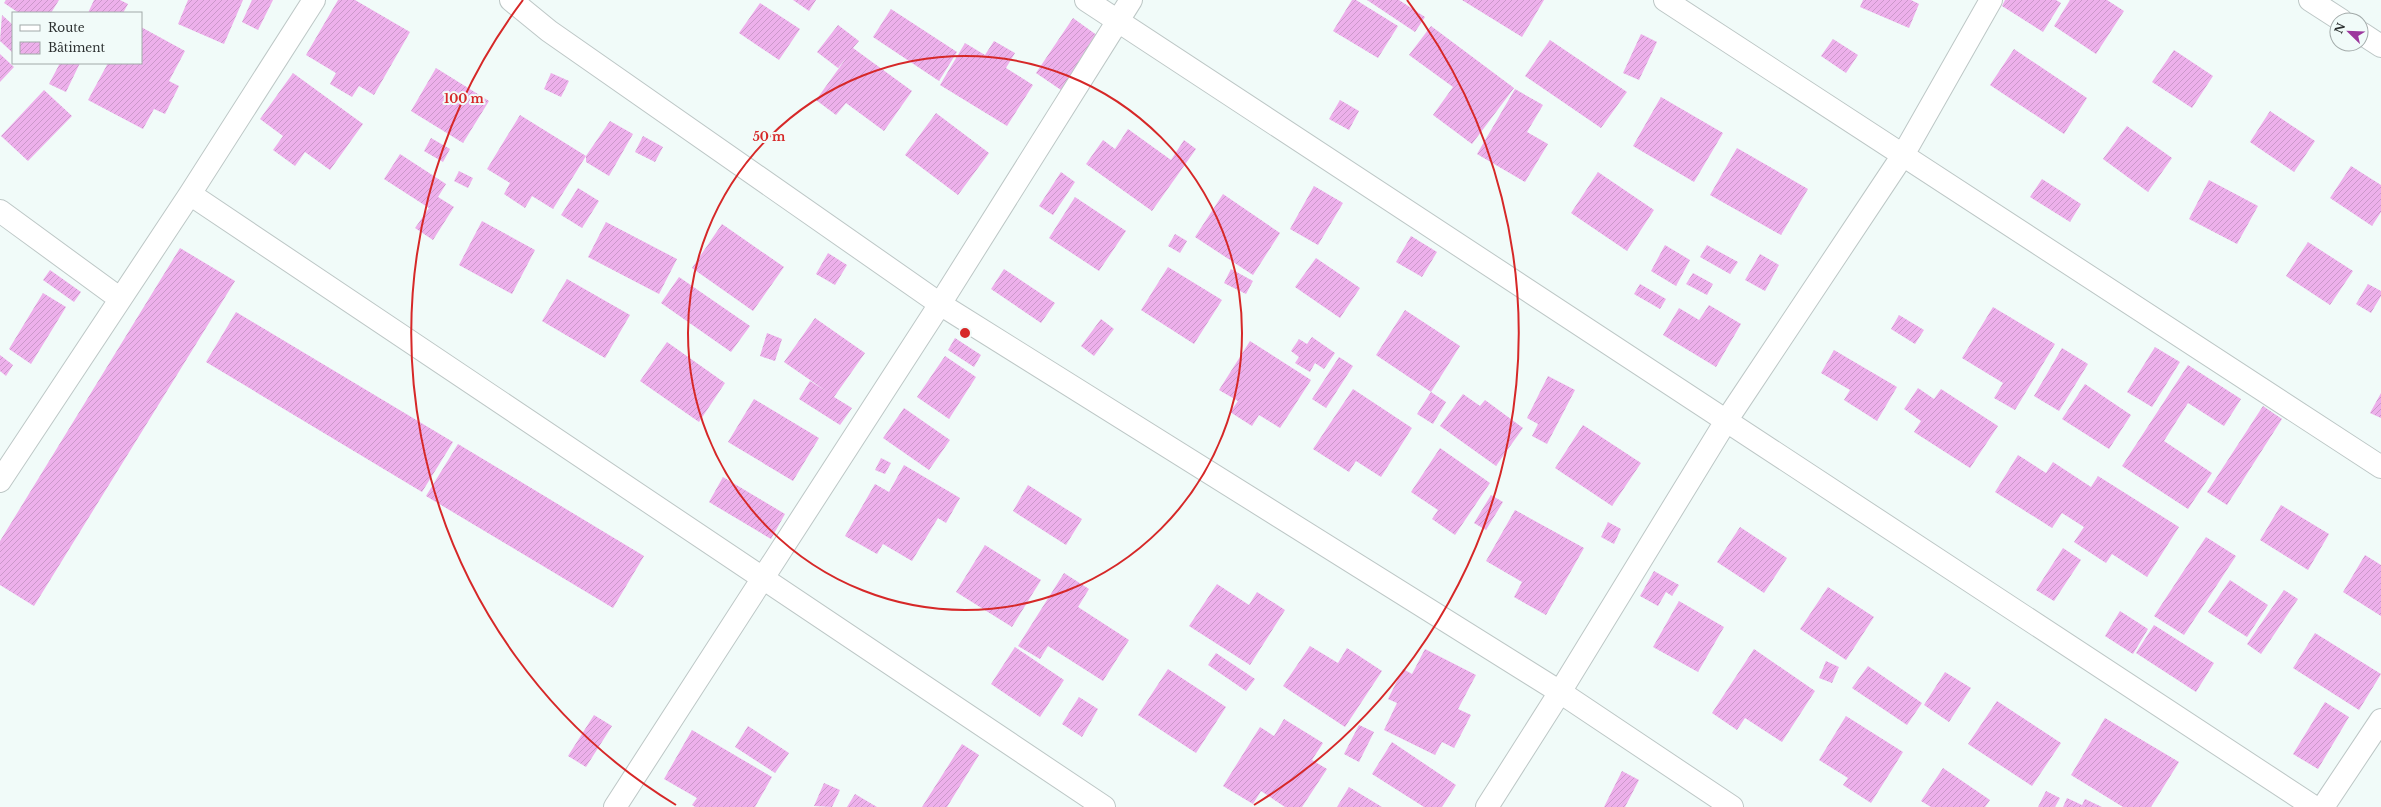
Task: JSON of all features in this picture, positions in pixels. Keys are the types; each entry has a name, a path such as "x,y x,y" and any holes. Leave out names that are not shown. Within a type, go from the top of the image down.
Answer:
{"street":[{"path":"0,481 119,298 190,194 314,0"},
{"path":"511,0 548,31 940,304 1560,692 1732,807"},
{"path":"1086,0 2314,807"},
{"path":"615,807 940,304 1117,20 1131,0"},
{"path":"1665,0 2381,467"},
{"path":"1487,807 1560,692 1726,421 1903,155 1991,0"},
{"path":"2310,0 2329,12"},
{"path":"2369,38 2381,46"},
{"path":"190,194 1104,807"},
{"path":"0,211 119,298"},
{"path":"2323,807 2381,720"}],"building":[{"path":"6,0 59,0 52,12 18,12 4,3"},
{"path":"94,0 120,0 128,4 124,12 88,12"},
{"path":"188,0 243,0 224,44 178,24"},
{"path":"252,0 273,0 258,30 242,22"},
{"path":"338,0 355,0 410,32 374,95 359,86 352,97 330,84 336,73 306,55"},
{"path":"793,0 816,0 809,11"},
{"path":"1352,0 1356,0 1398,26 1378,58 1333,31"},
{"path":"1367,0 1399,0 1425,17 1415,32"},
{"path":"1462,0 1544,0 1522,37"},
{"path":"1863,0 1911,0 1919,4 1909,28 1860,7"},
{"path":"2005,0 2056,0 2061,3 2043,32 2002,6"},
{"path":"2070,0 2107,0 2124,11 2096,54 2054,26"},
{"path":"760,3 800,29 779,60 739,33"},
{"path":"891,9 957,52 939,81 873,37"},
{"path":"2,15 12,24 12,52 0,41"},
{"path":"1073,18 1098,36 1061,90 1036,73"},
{"path":"838,25 859,41 853,48 912,91 884,131 846,103 836,115 816,100 847,57 838,68 817,52"},
{"path":"1431,26 1514,88 1472,144 1433,115 1453,87 1409,55"},
{"path":"142,28 185,51 169,81 179,86 165,114 154,109 143,129 88,100 107,64 142,64"},
{"path":"1641,34 1657,42 1639,80 1623,73"},
{"path":"1833,39 1858,55 1846,73 1821,56"},
{"path":"1550,40 1627,92 1601,128 1525,76"},
{"path":"994,41 1015,53 1006,68 1033,85 1007,126 940,85 965,43 985,55"},
{"path":"2014,49 2087,98 2064,134 1990,85"},
{"path":"2174,50 2213,76 2192,108 2152,82"},
{"path":"0,54 14,67 0,82"},
{"path":"59,64 80,64 66,92 49,84"},
{"path":"436,68 489,101 463,143 411,111"},
{"path":"293,73 363,124 330,170 305,152 295,166 273,150 283,136 260,119"},
{"path":"551,73 569,81 561,97 544,89"},
{"path":"1515,89 1543,105 1527,132 1548,144 1525,182 1477,154"},
{"path":"44,90 72,116 28,161 1,136"},
{"path":"1661,97 1723,133 1694,182 1633,146"},
{"path":"1340,100 1359,111 1349,130 1329,119"},
{"path":"2270,111 2315,141 2294,172 2250,142"},
{"path":"936,113 989,153 958,195 905,155"},
{"path":"520,115 586,156 553,209 532,196 525,208 504,194 510,183 487,169"},
{"path":"610,121 633,134 609,176 586,162 586,156"},
{"path":"2127,126 2172,158 2148,192 2103,159"},
{"path":"1128,129 1171,160 1184,140 1196,149 1152,211 1086,164 1103,140 1115,149"},
{"path":"643,136 663,147 655,162 635,152"},
{"path":"431,138 450,149 443,162 424,151"},
{"path":"1737,148 1808,189 1781,235 1710,195"},
{"path":"400,154 446,184 438,197 454,207 433,240 415,228 429,208 384,179"},
{"path":"2351,166 2381,185 2381,212 2372,226 2330,198"},
{"path":"459,171 473,178 468,188 454,181"},
{"path":"1061,172 1075,182 1053,215 1039,206"},
{"path":"1598,172 1654,210 1627,251 1571,213"},
{"path":"2042,179 2081,204 2070,222 2030,197"},
{"path":"2209,180 2258,206 2237,244 2189,219"},
{"path":"1314,186 1343,203 1318,245 1290,229"},
{"path":"578,188 599,201 582,228 561,215"},
{"path":"1223,194 1280,233 1253,275 1195,237"},
{"path":"1075,197 1126,231 1099,271 1049,238"},
{"path":"482,221 535,250 512,294 459,265"},
{"path":"606,222 677,259 659,294 588,257"},
{"path":"722,224 784,267 753,311 692,268"},
{"path":"1175,234 1187,241 1180,253 1168,246"},
{"path":"1411,236 1437,252 1422,277 1396,262"},
{"path":"2308,242 2353,271 2330,305 2286,276"},
{"path":"1665,245 1690,260 1676,286 1651,271"},
{"path":"1707,245 1738,262 1730,274 1700,257"},
{"path":"180,248 235,281 34,606 0,585 0,541"},
{"path":"828,253 847,265 835,285 816,274"},
{"path":"1760,254 1779,265 1765,291 1745,280"},
{"path":"1316,258 1360,288 1340,318 1295,287"},
{"path":"1168,267 1222,300 1194,344 1141,310"},
{"path":"1004,269 1055,303 1041,323 991,289"},
{"path":"1231,269 1253,281 1246,294 1224,283"},
{"path":"50,270 81,292 74,302 43,280"},
{"path":"1693,273 1713,284 1707,295 1686,284"},
{"path":"679,277 750,326 731,352 661,303"},
{"path":"567,279 630,315 605,358 542,321"},
{"path":"1640,284 1666,299 1660,309 1634,294"},
{"path":"2368,284 2381,291 2381,296 2371,313 2356,304"},
{"path":"43,293 66,307 31,364 9,349"},
{"path":"1709,305 1741,324 1716,367 1663,335 1679,308 1699,320"},
{"path":"1993,307 2055,344 2015,410 1994,398 2003,383 1962,358"},
{"path":"1405,310 1460,346 1431,392 1376,355"},
{"path":"236,312 453,442 422,492 206,362"},
{"path":"1899,315 1924,330 1915,344 1891,329"},
{"path":"815,318 865,353 834,397 852,408 840,425 799,399 810,381 826,391 784,362"},
{"path":"1101,319 1114,329 1094,356 1081,346"},
{"path":"767,333 782,339 775,361 760,356"},
{"path":"1312,337 1335,353 1324,369 1315,363 1310,372 1295,363 1299,357 1291,351 1299,339 1307,344"},
{"path":"955,338 981,355 974,367 948,350"},
{"path":"1250,341 1311,380 1280,428 1259,415 1252,426 1230,412 1238,401 1219,390"},
{"path":"667,342 725,383 699,422 640,381"},
{"path":"2155,347 2180,362 2152,407 2127,392"},
{"path":"2062,348 2088,364 2059,411 2034,396"},
{"path":"1834,350 1897,387 1877,421 1844,400 1850,390 1821,373"},
{"path":"0,355 13,365 6,376 0,371"},
{"path":"945,356 976,377 949,419 917,397"},
{"path":"1339,357 1353,366 1326,408 1312,399"},
{"path":"2188,365 2241,399 2224,426 2188,403 2164,441 2212,473 2188,509 2122,466"},
{"path":"1548,376 1575,390 1547,444 1532,436 1538,424 1527,418"},
{"path":"2085,384 2131,415 2109,449 2062,419"},
{"path":"1918,388 1934,399 1941,389 1998,426 1970,468 1914,432 1921,421 1904,409"},
{"path":"1353,389 1412,428 1381,477 1356,461 1349,472 1313,449"},
{"path":"1431,392 1446,402 1433,424 1417,414"},
{"path":"2381,393 2381,418 2370,413"},
{"path":"1463,394 1480,406 1485,400 1523,428 1496,466 1440,426"},
{"path":"754,399 819,438 793,481 728,442"},
{"path":"2263,406 2282,419 2227,505 2207,492"},
{"path":"904,408 950,440 929,470 883,438"},
{"path":"1583,425 1641,463 1612,506 1555,468"},
{"path":"458,444 644,556 613,608 426,496"},
{"path":"1440,448 1490,483 1455,535 1432,519 1438,510 1411,492"},
{"path":"2018,455 2046,473 2053,462 2091,487 2098,476 2179,527 2147,577 2112,554 2106,563 2074,542 2084,527 2062,513 2052,528 1995,492"},
{"path":"881,458 891,463 885,474 875,470"},
{"path":"904,465 960,498 946,523 938,518 912,561 883,544 877,554 845,536 875,484 889,492"},
{"path":"723,477 785,514 771,539 709,502"},
{"path":"1028,485 1082,519 1066,545 1013,511"},
{"path":"1491,495 1503,502 1486,530 1474,523"},
{"path":"2281,505 2329,534 2308,570 2260,540"},
{"path":"1515,510 1584,548 1546,615 1514,597 1522,582 1486,561"},
{"path":"1608,522 1621,529 1614,544 1601,537"},
{"path":"1740,527 1787,558 1764,593 1717,562"},
{"path":"2206,537 2236,556 2184,635 2154,616"},
{"path":"985,545 1041,580 1012,627 956,592"},
{"path":"2063,548 2081,560 2054,601 2036,590"},
{"path":"2365,555 2381,565 2381,616 2343,592"},
{"path":"1654,571 1679,585 1672,596 1666,592 1658,606 1640,596"},
{"path":"1064,573 1089,589 1078,607 1129,640 1103,681 1048,646 1040,659 1018,646"},
{"path":"2230,580 2268,605 2247,637 2208,612"},
{"path":"1217,584 1249,605 1257,592 1285,610 1250,665 1189,626"},
{"path":"1828,587 1874,617 1846,660 1800,629"},
{"path":"2284,590 2298,599 2261,654 2247,644"},
{"path":"1679,601 1724,627 1698,672 1653,647"},
{"path":"2120,611 2148,629 2133,654 2105,636"},
{"path":"2154,625 2214,663 2196,692 2136,653"},
{"path":"2315,633 2381,674 2359,710 2293,668"},
{"path":"1310,646 1338,663 1347,648 1382,671 1345,727 1283,686"},
{"path":"1015,647 1064,680 1040,717 991,684"},
{"path":"1425,649 1476,675 1458,709 1471,715 1454,748 1442,742 1435,755 1384,730 1397,703 1388,699 1403,669 1412,674"},
{"path":"1754,649 1815,691 1782,742 1745,718 1737,730 1712,713"},
{"path":"1216,653 1255,679 1246,691 1208,665"},
{"path":"1826,661 1839,667 1832,683 1819,678"},
{"path":"1868,666 1922,703 1907,725 1852,688"},
{"path":"1168,669 1226,707 1196,753 1138,715"},
{"path":"1945,672 1971,688 1949,722 1924,705"},
{"path":"1079,697 1098,709 1082,737 1062,724"},
{"path":"1997,701 2061,743 2032,786 1968,744"},
{"path":"2325,702 2349,717 2318,769 2293,754"},
{"path":"594,715 612,726 586,767 568,756"},
{"path":"1846,716 1903,752 1871,803 1843,785 1848,778 1819,760"},
{"path":"2105,718 2179,762 2151,807 2123,807 2071,775"},
{"path":"1284,719 1323,743 1312,760 1327,769 1302,807 1285,807 1261,791 1253,804 1223,786 1260,727 1274,736"},
{"path":"1359,725 1374,732 1359,762 1344,754"},
{"path":"748,726 789,753 775,773 735,747"},
{"path":"692,730 772,777 755,807 695,807 692,805 697,798 664,779"},
{"path":"1392,742 1456,785 1442,807 1424,807 1372,774"},
{"path":"962,744 979,755 947,807 922,807"},
{"path":"1943,768 1990,800 1985,807 1931,807 1921,801"},
{"path":"1622,771 1639,780 1625,807 1604,807"},
{"path":"824,783 840,790 832,807 814,806"},
{"path":"1349,787 1382,807 1337,807"},
{"path":"2046,791 2060,798 2055,807 2038,807"},
{"path":"855,794 877,807 847,807"},
{"path":"2067,798 2082,805 2085,799 2102,807 2063,807"}]}
